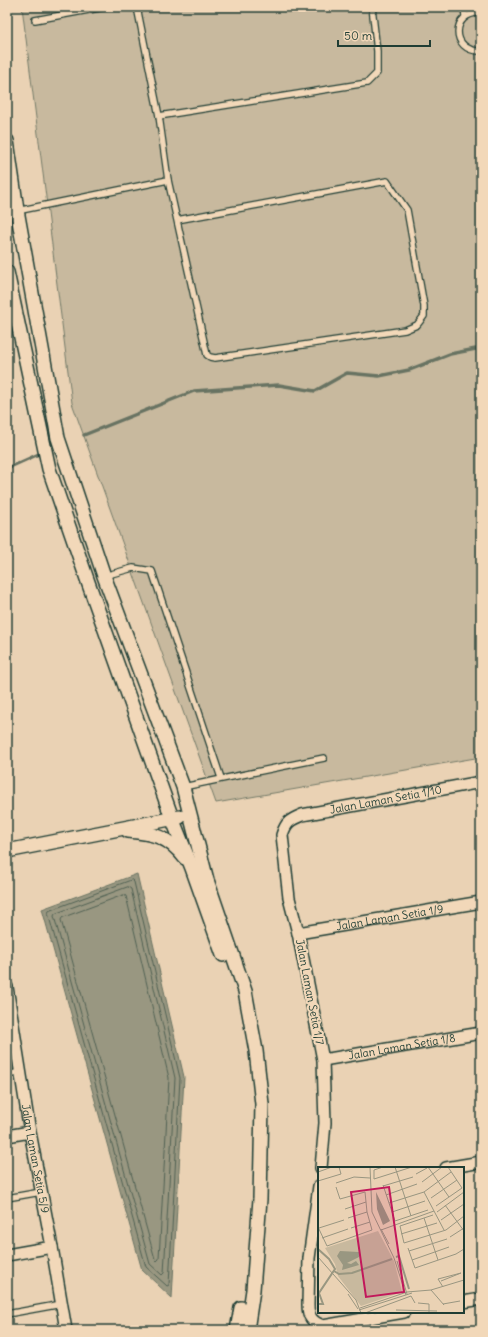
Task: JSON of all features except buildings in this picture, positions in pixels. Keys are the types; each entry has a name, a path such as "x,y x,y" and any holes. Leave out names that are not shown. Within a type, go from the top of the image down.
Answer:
{"street":[{"path":"7,141 12,212 58,438 104,576 183,787 207,880 245,991 256,1051 262,1104 260,1199 253,1290 247,1330"},
{"path":"7,272 50,469 88,582 172,818 192,868 237,993 248,1052 254,1104 252,1198 244,1289 237,1330"},
{"name":"Jalan Laman Setia 1/10","path":"292,820 302,815 481,782"},
{"path":"7,851 190,815"},
{"name":"Jalan Laman Setia 1/7","path":"292,820 285,826 282,835 289,898 298,933 323,1060 325,1123 321,1167"},
{"path":"113,830 142,832 162,837 175,846 192,868"},
{"name":"Jalan Laman Setia 1/9","path":"298,933 481,902"},
{"name":"Jalan Laman Setia 5/9","path":"7,987 9,1015 21,1072 30,1132 66,1330"},
{"name":"Jalan Laman Setia 1/8","path":"323,1060 481,1033"},
{"path":"7,1136 30,1132"},
{"path":"452,1167 481,1162"},
{"path":"318,1197 309,1258 308,1312 311,1319 315,1323 323,1326 398,1313"},
{"path":"7,1255 52,1247"},
{"path":"464,1302 481,1299"}],"lane":[{"path":"35,20 105,7"},
{"path":"137,7 160,116 168,180 206,355 215,358 405,330 417,325 424,316 424,306 407,210 387,182 177,220"},
{"path":"160,116 367,83 377,72 377,51 372,7"},
{"path":"464,7 465,16"},
{"path":"481,13 471,13 465,16 458,27 459,40 463,45 468,49 481,51"},
{"path":"12,212 168,180"},
{"path":"104,576 133,568 152,571 221,778"},
{"path":"183,787 324,758"},
{"path":"7,1075 21,1072"},
{"path":"7,1198 41,1192"},
{"path":"7,1314 62,1304"}],"shaded area":[{"path":"22,7 481,7 481,757 216,803 72,403"}],"water":[{"path":"137,874 184,1077 172,1298 142,1270 42,909"}],"waterway":[{"path":"84,435 194,391 279,385 315,391 347,373 379,376 409,370 450,354 481,348"},
{"path":"7,464 10,467 41,453"}]}
